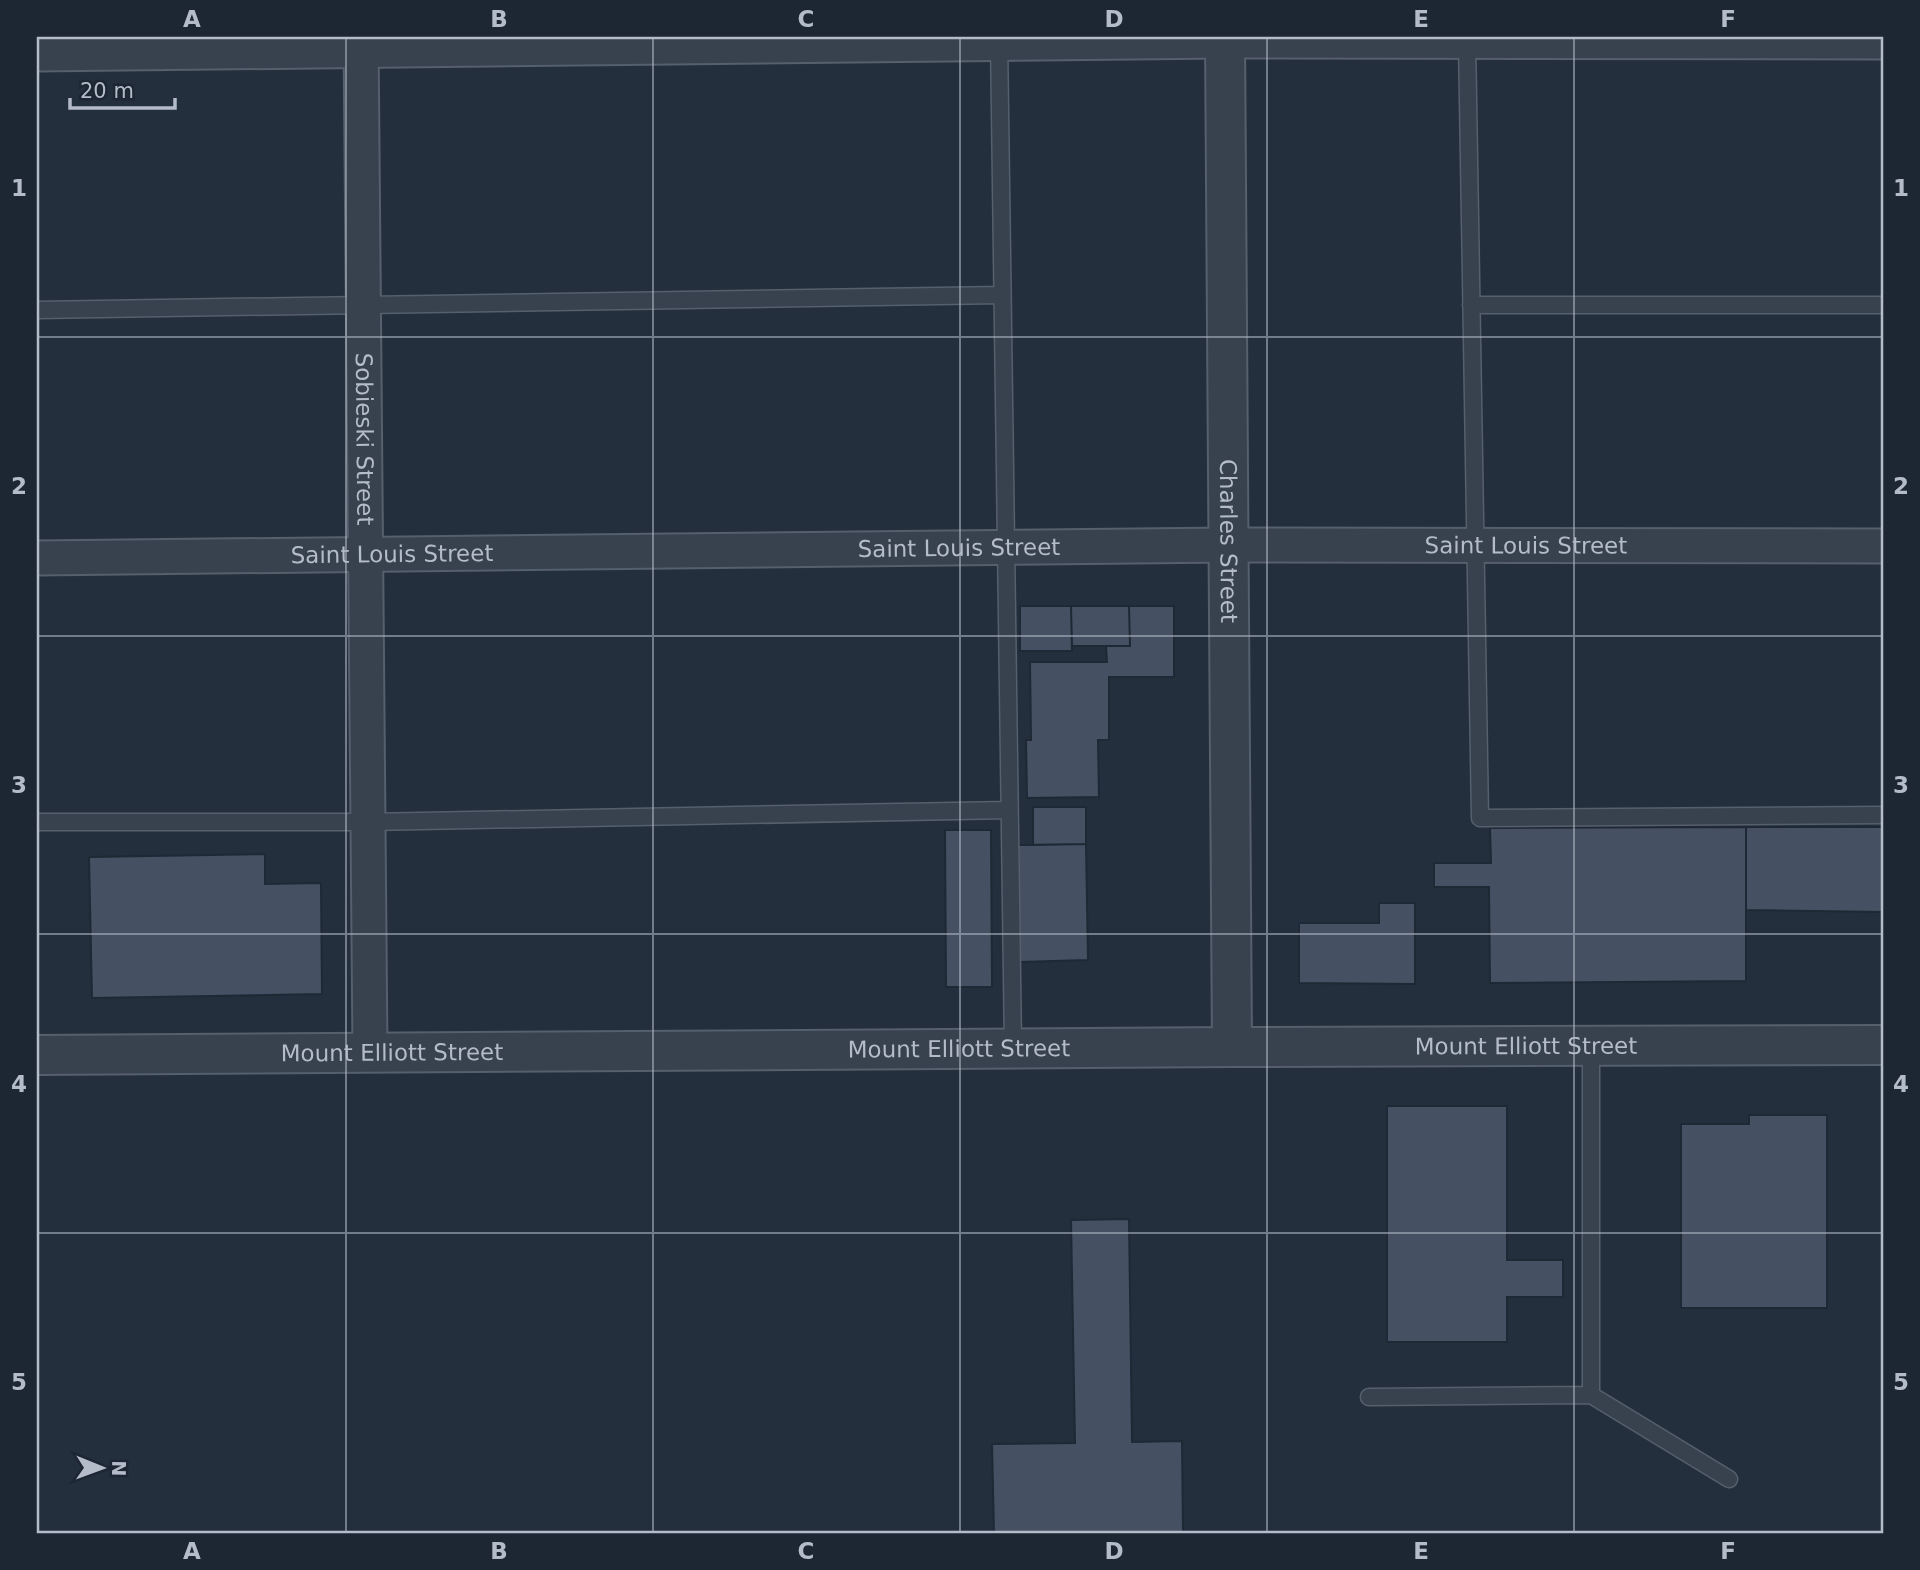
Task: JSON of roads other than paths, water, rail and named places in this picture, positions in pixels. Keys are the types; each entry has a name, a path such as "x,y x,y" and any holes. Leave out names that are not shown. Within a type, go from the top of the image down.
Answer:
{"street":[{"path":"37,54 361,44 1225,39 1883,42"},
{"name":"Charles Street","path":"1225,39 1232,1047"},
{"name":"Sobieski Street","path":"361,44 370,1052"},
{"name":"Saint Louis Street","path":"37,558 1228,545 1883,546"},
{"name":"Mount Elliott Street","path":"37,1055 1883,1045"}],"lane":[{"path":"1467,39 1480,818 1883,814"},
{"path":"999,40 1013,1048"},
{"path":"37,310 1002,295"},
{"path":"1471,305 1883,305"},
{"path":"37,822 368,822 1009,810"},
{"path":"1591,1046 1591,1395"},
{"path":"1369,1397 1591,1395 1729,1479"}]}
